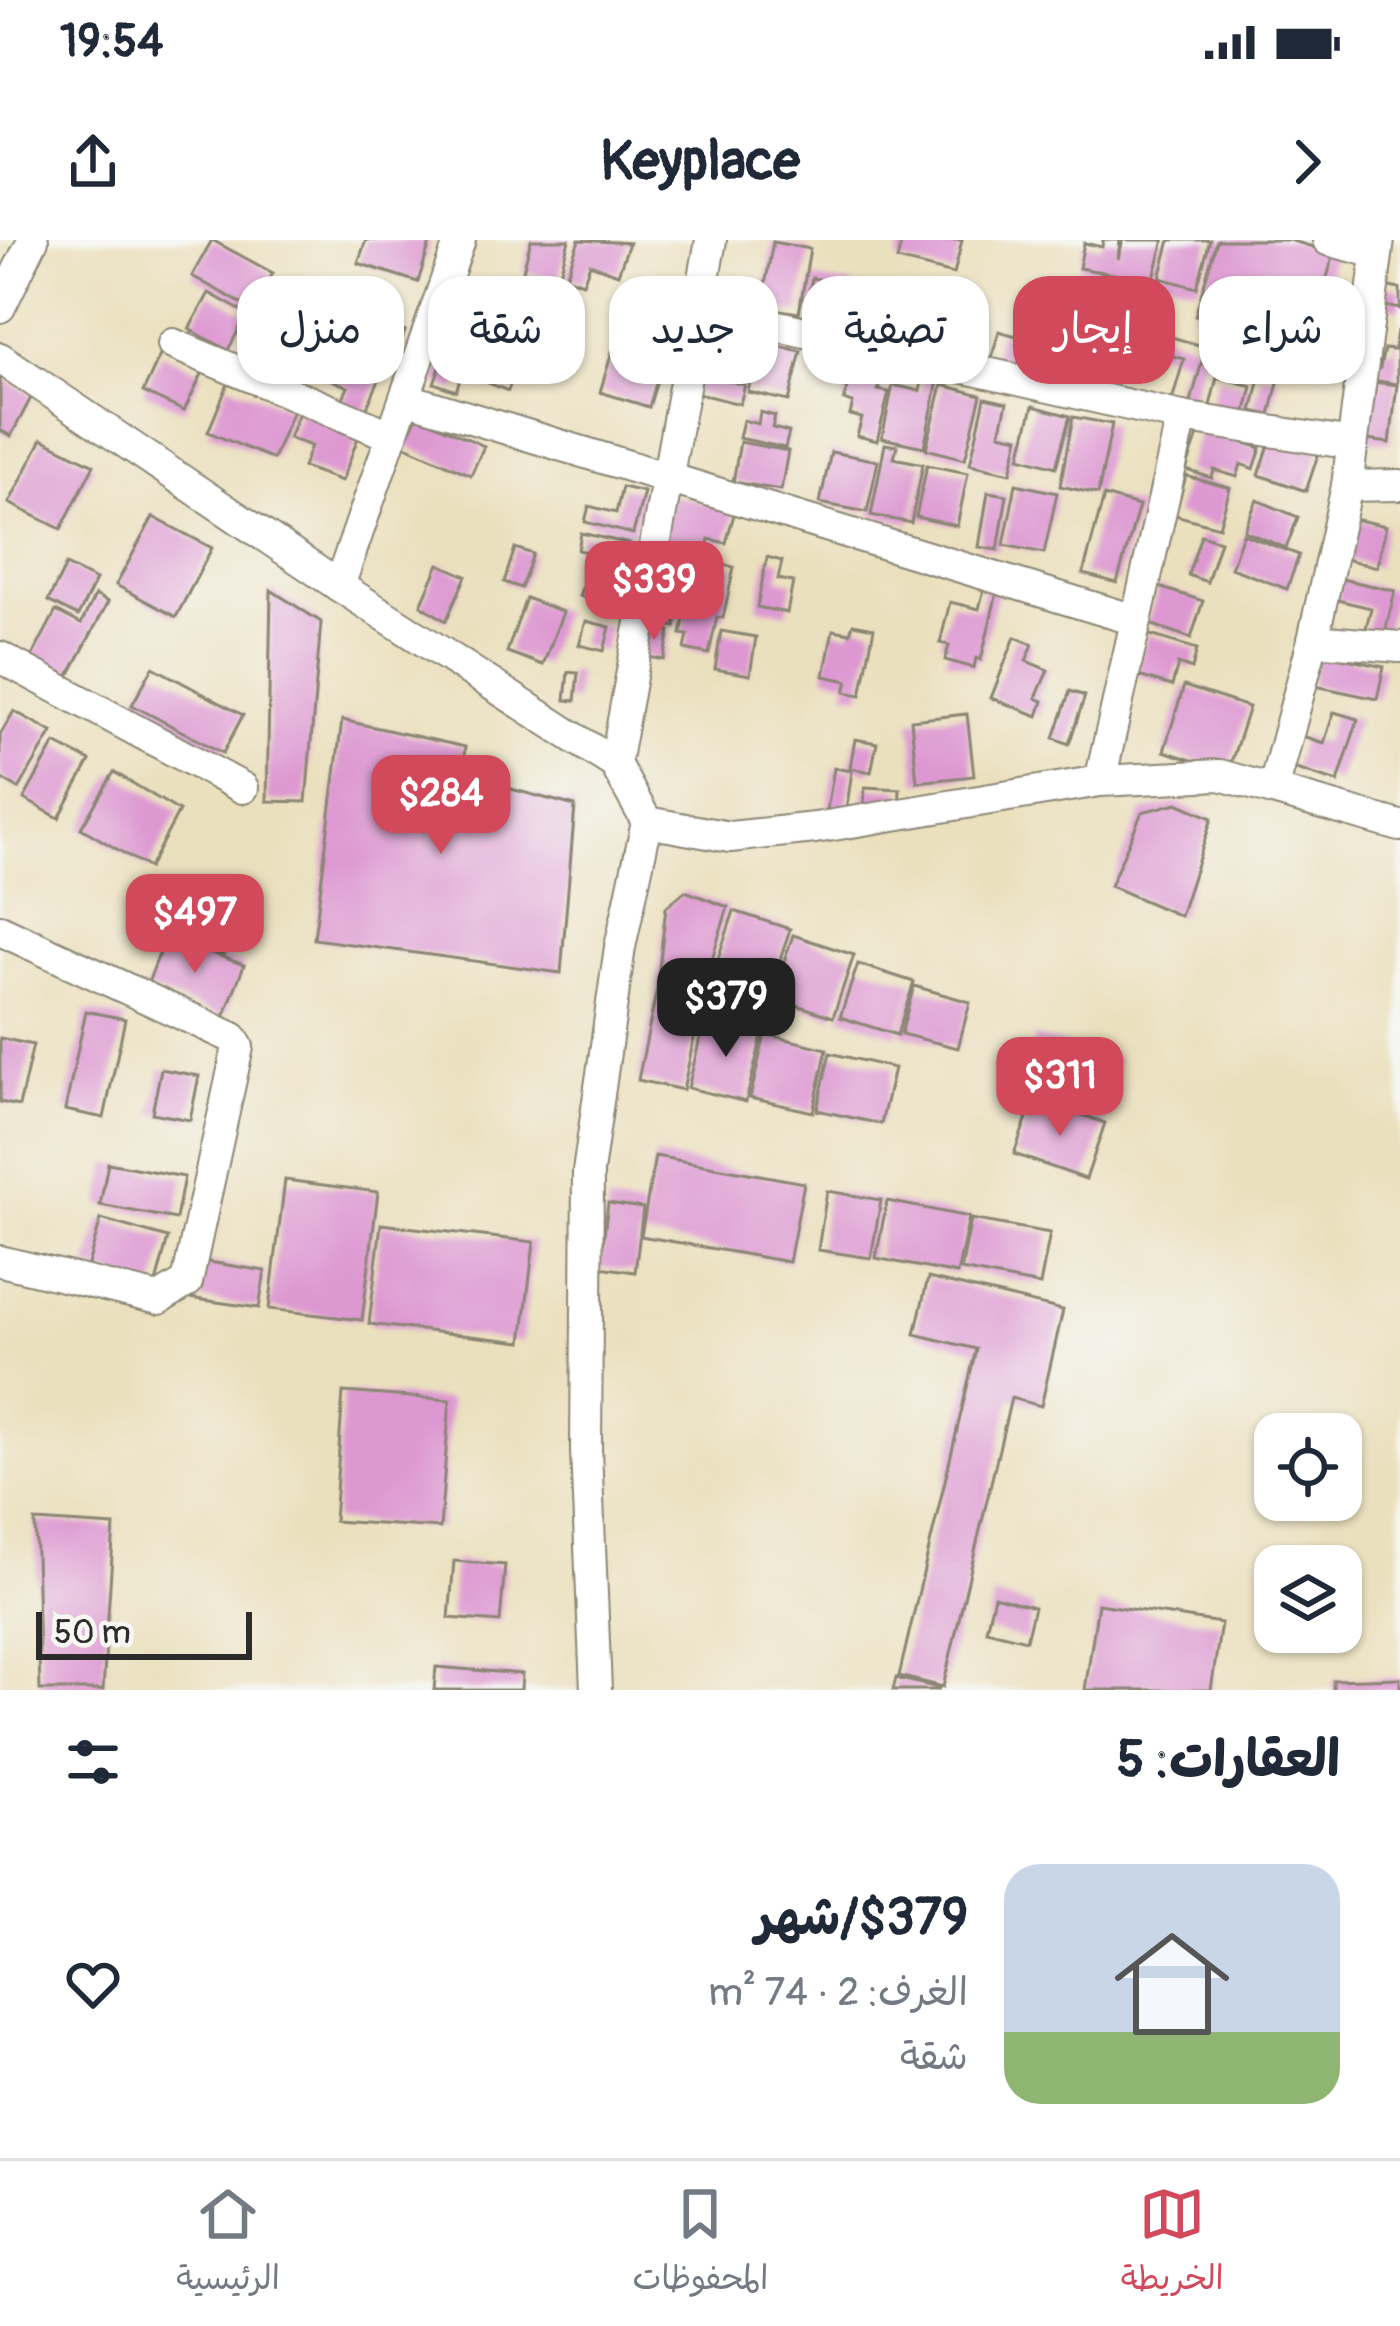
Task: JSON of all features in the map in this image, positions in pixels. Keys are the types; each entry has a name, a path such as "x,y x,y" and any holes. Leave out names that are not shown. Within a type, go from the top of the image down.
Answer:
{"street":[{"path":"0,307 33,240"},
{"path":"339,586 460,240"},
{"path":"705,276 711,240"},
{"path":"1274,788 1347,486 1378,246 1328,240"},
{"path":"778,326 1182,417 1352,444"},
{"path":"173,344 392,436"},
{"path":"0,358 615,764 647,822 620,947 588,1172 586,1450 596,1690"},
{"path":"615,764 685,384"},
{"path":"405,398 1136,620"},
{"path":"1100,782 1182,417"},
{"path":"1347,486 1400,485"},
{"path":"1313,640 1400,647"},
{"path":"0,657 243,788"},
{"path":"647,822 730,837 1100,782 1220,775 1400,826"},
{"path":"0,930 232,1038 238,1047 187,1282 159,1299 0,1261"}],"building":[{"path":"212,240 273,273 237,276 237,301 192,276"},
{"path":"366,240 431,240 418,282 358,263"},
{"path":"531,240 569,240 559,276 523,271"},
{"path":"579,240 629,243 618,274 590,264 585,278 566,276"},
{"path":"902,240 962,240 954,274 897,260"},
{"path":"1103,240 1120,240 1118,259 1123,240 1164,240 1154,276 1079,268 1084,243 1102,247"},
{"path":"1170,240 1210,240 1197,288 1175,282 1175,276 1161,276"},
{"path":"1217,240 1289,240 1334,253 1327,276 1207,276"},
{"path":"773,242 810,249 799,313 778,310 778,276 767,276"},
{"path":"1379,285 1400,289 1400,309 1375,304"},
{"path":"209,293 237,308 237,333 228,350 189,329"},
{"path":"1397,330 1397,384 1365,379 1367,366 1380,368 1384,349 1394,350"},
{"path":"999,331 1013,335 1013,367 991,361"},
{"path":"1175,338 1199,345 1199,373 1189,409 1171,404 1184,359 1175,357"},
{"path":"778,346 801,351 789,401 748,392 750,384 778,384"},
{"path":"161,353 203,372 184,411 143,392"},
{"path":"609,362 609,384 656,384 649,407 600,392"},
{"path":"0,376 33,394 11,436 0,430"},
{"path":"228,384 293,410 273,459 208,432"},
{"path":"341,384 377,384 361,421 337,411 348,387"},
{"path":"697,384 745,385 740,404 695,393"},
{"path":"848,384 880,384 878,390 889,392 877,441 857,436 862,418 850,415 853,403 844,400"},
{"path":"922,384 937,384 924,447 882,438 893,385 920,391"},
{"path":"1215,384 1252,386 1245,415 1210,406"},
{"path":"1259,384 1278,384 1270,415 1252,411"},
{"path":"1358,384 1397,385 1390,443 1351,438"},
{"path":"942,385 981,395 965,459 926,449"},
{"path":"985,398 1007,403 1000,433 1019,437 1011,473 970,464"},
{"path":"1033,406 1070,416 1056,467 1020,457"},
{"path":"300,410 360,432 342,481 303,467 311,446 289,438"},
{"path":"760,412 775,416 772,428 789,432 785,448 739,438 743,420 758,424"},
{"path":"417,416 484,446 471,475 404,445"},
{"path":"1073,417 1112,424 1098,494 1060,486"},
{"path":"1200,429 1261,448 1254,469 1241,464 1237,477 1214,470 1212,478 1186,470"},
{"path":"1273,433 1320,449 1306,491 1259,475"},
{"path":"42,439 94,465 61,529 9,503"},
{"path":"740,442 788,451 781,490 733,482"},
{"path":"885,444 897,446 894,458 923,464 911,523 871,515"},
{"path":"831,452 878,461 867,512 820,503"},
{"path":"927,465 968,473 957,526 916,517"},
{"path":"1186,476 1230,488 1219,527 1175,515"},
{"path":"1016,484 1057,493 1044,553 1004,545"},
{"path":"622,487 644,492 633,534 585,522 589,506 616,513"},
{"path":"988,492 1007,495 998,550 979,547"},
{"path":"672,495 735,511 726,543 709,539 702,564 690,561 684,585 651,576"},
{"path":"1104,496 1139,506 1117,583 1083,574"},
{"path":"1257,500 1298,517 1286,548 1244,531"},
{"path":"153,517 212,548 176,617 116,585"},
{"path":"1354,519 1386,526 1377,567 1345,559"},
{"path":"581,533 630,544 626,560 578,550"},
{"path":"1243,534 1299,555 1287,589 1231,568"},
{"path":"1201,535 1220,541 1207,582 1188,575"},
{"path":"515,548 533,554 521,588 504,582"},
{"path":"767,557 782,561 778,579 793,582 787,613 757,607"},
{"path":"713,562 734,567 709,654 685,649 688,635 681,634 691,584 707,588"},
{"path":"439,564 466,576 446,621 421,605"},
{"path":"66,565 96,580 78,616 48,601"},
{"path":"586,577 603,582 597,601 579,596"},
{"path":"1342,579 1395,591 1383,641 1364,636 1371,608 1337,600"},
{"path":"654,582 683,588 675,627 646,621"},
{"path":"985,585 998,588 981,660 976,658 974,668 945,660 949,645 940,643 950,602 979,609"},
{"path":"1159,587 1203,601 1191,638 1147,623"},
{"path":"271,590 321,622 306,802 267,801"},
{"path":"95,595 108,602 65,683 28,664 56,611 81,624"},
{"path":"526,598 563,612 543,665 507,652"},
{"path":"586,621 610,627 604,651 579,645"},
{"path":"853,624 874,628 861,695 845,692 848,681 824,676 833,630 850,633"},
{"path":"645,625 670,631 664,660 638,655"},
{"path":"721,631 756,637 750,675 715,669"},
{"path":"1147,634 1197,649 1192,669 1178,664 1172,686 1135,675"},
{"path":"1015,637 1033,644 1026,661 1048,670 1036,698 1043,701 1038,716 991,698"},
{"path":"1318,653 1384,667 1377,699 1311,685"},
{"path":"153,667 243,715 223,753 132,705"},
{"path":"568,672 578,673 575,701 565,700"},
{"path":"1184,686 1249,707 1228,772 1164,751"},
{"path":"1070,691 1085,696 1069,744 1054,738"},
{"path":"14,711 52,732 19,789 0,778 0,735"},
{"path":"1334,712 1358,719 1338,782 1293,768 1302,736 1324,743"},
{"path":"967,714 974,776 917,782 911,720"},
{"path":"342,720 465,747 462,776 575,806 561,973 314,939"},
{"path":"855,739 877,743 871,772 850,768"},
{"path":"55,743 90,761 59,818 24,799"},
{"path":"834,768 852,771 846,813 827,810"},
{"path":"114,772 179,811 149,868 81,828"},
{"path":"865,787 900,789 899,811 864,809"},
{"path":"1177,803 1212,818 1180,916 1110,886 1142,812"},
{"path":"685,891 728,907 705,982 689,979 686,993 657,986 666,907"},
{"path":"190,906 236,926 223,955 177,935"},
{"path":"734,911 790,929 763,1013 706,995"},
{"path":"793,935 854,955 833,1017 772,997"},
{"path":"166,936 244,965 224,1017 146,988"},
{"path":"858,964 914,982 897,1035 840,1017"},
{"path":"914,986 970,1002 958,1048 901,1034"},
{"path":"657,989 684,995 681,1010 699,1014 683,1090 638,1080"},
{"path":"86,1011 125,1019 104,1118 65,1110"},
{"path":"705,1018 763,1031 746,1102 688,1088"},
{"path":"765,1034 827,1049 813,1112 750,1098"},
{"path":"1035,1037 1117,1058 1104,1111 1045,1097 1049,1079 1026,1073"},
{"path":"0,1038 33,1045 19,1106 0,1102"},
{"path":"830,1053 894,1068 881,1124 817,1110"},
{"path":"161,1069 199,1076 190,1120 152,1113"},
{"path":"1034,1098 1105,1123 1086,1179 1014,1154"},
{"path":"655,1156 804,1183 789,1262 641,1236"},
{"path":"108,1163 184,1177 176,1219 100,1205"},
{"path":"285,1180 378,1192 362,1320 269,1309"},
{"path":"827,1191 881,1200 871,1258 818,1250"},
{"path":"887,1201 969,1217 957,1274 876,1258"},
{"path":"608,1203 643,1208 635,1272 600,1267"},
{"path":"101,1219 168,1238 155,1287 87,1268"},
{"path":"971,1219 1050,1233 1040,1285 961,1270"},
{"path":"381,1224 534,1242 522,1342 369,1324"},
{"path":"196,1260 265,1271 259,1308 189,1298"},
{"path":"928,1278 1063,1310 1041,1406 1011,1398 943,1687 899,1676 976,1349 915,1334"},
{"path":"343,1392 450,1400 440,1528 334,1521"},
{"path":"35,1521 114,1526 103,1690 40,1690"},
{"path":"454,1561 505,1565 500,1622 449,1618"},
{"path":"994,1596 1034,1607 1026,1640 986,1630"},
{"path":"1098,1604 1221,1623 1211,1690 1085,1690"},
{"path":"436,1667 522,1674 521,1690 434,1690"},
{"path":"896,1678 939,1688 893,1690"},
{"path":"1400,1678 1400,1690 1333,1690 1333,1680"}]}
